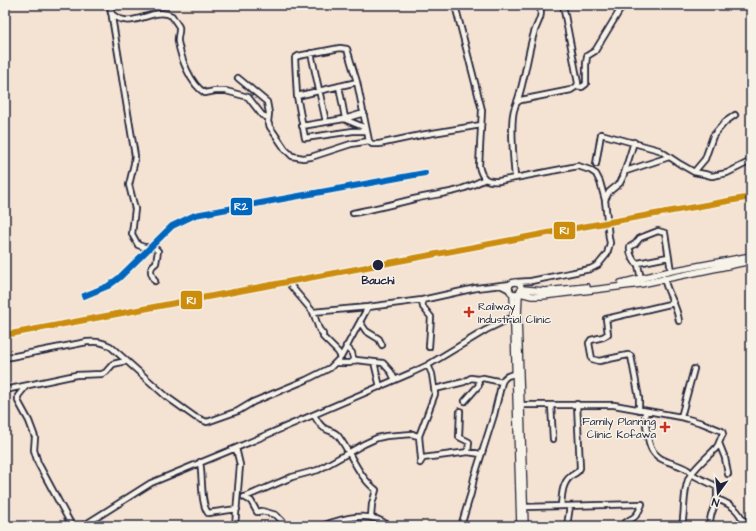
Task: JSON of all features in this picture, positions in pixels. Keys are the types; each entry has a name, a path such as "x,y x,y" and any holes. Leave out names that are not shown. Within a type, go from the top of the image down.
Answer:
{"street":[{"path":"110,5 135,156 129,185 135,209 132,234 139,246 154,247 158,251 156,263 150,269 151,275 155,280"},
{"path":"313,312 368,308 422,300 476,288 502,286 531,281 590,269 603,260 607,254 610,243 605,200 596,174 585,167 578,166 491,182 485,179 481,174 479,166 482,110 455,5"},
{"path":"563,5 578,78 577,86"},
{"path":"517,102 571,90 577,86 582,87 586,84 587,56 595,51 623,5"},
{"path":"515,178 514,109 523,85 530,43 542,15 540,7"},
{"path":"111,12 118,18 127,21 163,13 172,16 179,27 178,42 184,64 195,85 205,93 226,91 248,97 262,115 268,118"},
{"path":"366,130 306,138 302,126 297,96 295,58 310,53 340,48 347,49 357,82 369,141"},
{"path":"310,53 326,122"},
{"path":"238,78 267,102 268,118 272,130 288,154 296,157 311,158 351,144 369,141 372,144 379,144 421,135 482,125"},
{"path":"297,96 357,82"},
{"path":"339,86 344,118"},
{"path":"302,126 364,113"},
{"path":"694,172 705,159 713,136 725,122 735,115"},
{"path":"344,118 366,130"},
{"path":"596,164 601,134 659,150 669,158 694,172 712,176 740,167 751,161"},
{"path":"605,200 609,192 620,183 626,170 634,142"},
{"path":"626,170 669,158"},
{"path":"353,213 456,192 466,189 485,179"},
{"path":"640,278 638,264 635,263 630,252 630,247 636,244 640,238 658,231 665,232 671,271"},
{"path":"513,283 509,287 517,291 545,291 619,283 671,271 751,256"},
{"path":"638,264 668,257"},
{"path":"502,286 532,296 543,296 641,284 751,261"},
{"path":"664,278 666,287 676,308 679,321"},
{"path":"517,291 531,281"},
{"path":"513,283 520,285 517,291 513,317 520,526"},
{"path":"291,286 313,312 319,329 323,334 323,338 338,352 341,358"},
{"path":"517,291 525,526"},
{"path":"422,300 423,307 431,317 429,347"},
{"path":"674,303 606,319 608,334 591,340 589,343 592,359 595,361 628,355 631,356 647,434 653,452 663,460 687,469 717,487 717,498 709,526"},
{"path":"5,358 96,341 103,342 110,346 167,397 195,417 207,422 238,411 258,400 321,374 341,358 346,346 368,308"},
{"path":"83,526 151,483 314,415 428,365 486,330 513,317"},
{"path":"360,322 366,331 379,339 382,345"},
{"path":"346,346 352,353 353,358 356,360"},
{"path":"5,390 76,375 102,374 106,372 113,364 126,360"},
{"path":"337,362 350,363 356,360 383,363 391,372 395,380"},
{"path":"374,362 380,386"},
{"path":"428,365 432,374 435,394 419,436 421,460 423,458 468,452 481,454"},
{"path":"681,417 694,369"},
{"path":"461,526 481,454 494,415 502,382 507,375 515,374"},
{"path":"435,389 464,382 471,378 483,378 502,382"},
{"path":"465,401 479,385 478,379"},
{"path":"26,386 18,396 18,401 29,421 33,433 35,440 34,450 38,464 72,526"},
{"path":"561,506 562,494 566,480 580,468 578,404"},
{"path":"521,405 610,405 681,417 722,431 723,434 719,443 688,479 682,526"},
{"path":"551,405 553,439"},
{"path":"460,411 459,437 469,442 468,452"},
{"path":"314,415 322,427 326,430 334,432 349,452 361,475 376,490 372,504 371,517"},
{"path":"245,497 292,477 318,470 371,440 386,436 413,434 419,436"},
{"path":"719,443 728,474"},
{"path":"235,526 240,465 236,448"},
{"path":"200,462 204,499 208,513 237,509"},
{"path":"238,496 245,497 251,501 257,512 262,511 276,514 287,526"},
{"path":"717,498 728,503 737,511 743,522 750,526"},
{"path":"524,507 642,504 640,511 633,518 626,521 622,526"},
{"path":"567,526 570,506"},
{"path":"322,526 338,520 356,516 371,517 386,523 389,526"},
{"path":"335,526 338,520"}],"transit line":[{"name":"R2","path":"84,296 108,286 119,278 172,226 195,215 425,173"},
{"name":"R1","path":"5,335 548,233 751,197"}],"place":[{"name":"Bauchi","path":"378,265"},
{"name":"Railway Industrial Clinic","path":"469,312"},
{"name":"Family Planning Clinic Kofawa","path":"665,427"}]}
